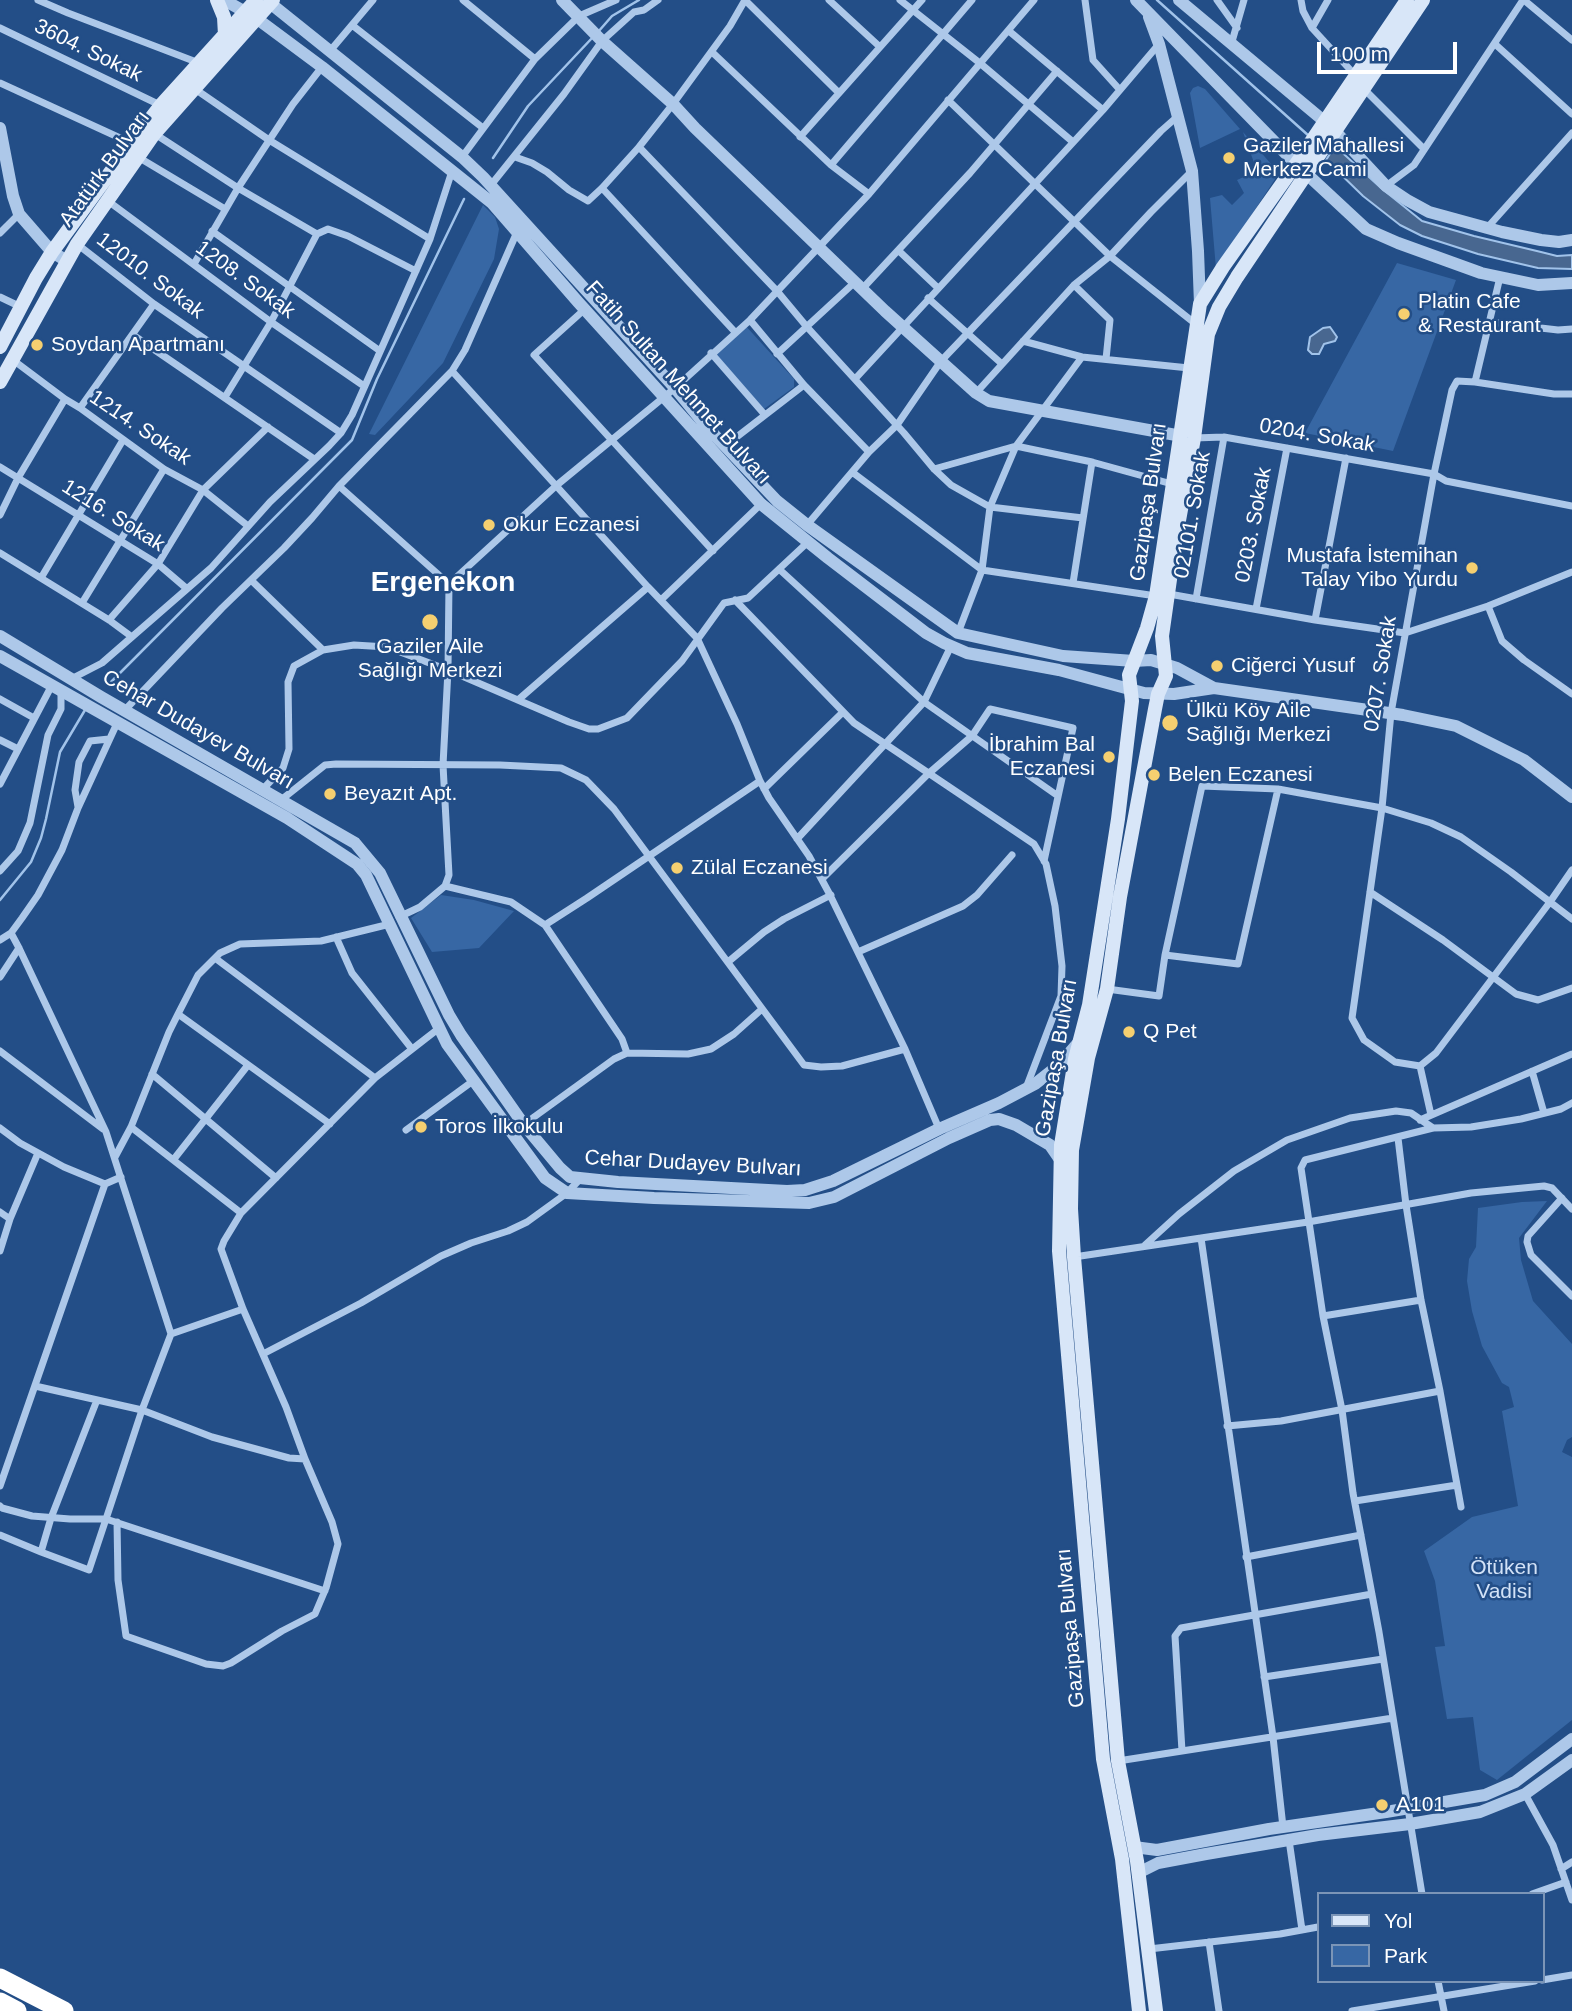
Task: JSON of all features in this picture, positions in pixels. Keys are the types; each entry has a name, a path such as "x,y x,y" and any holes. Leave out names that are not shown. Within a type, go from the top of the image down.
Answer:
{"highway":[{"path":"0,1978 64,2011"},
{"path":"0,2002 17,2011"}],"main road":[{"path":"217,0 224,17 225,35"},
{"path":"1302,163 1315,134 1407,0"},
{"path":"1333,135 1423,0"},
{"name":"Atatürk Bulvarı","path":"0,382 67,261 107,200 161,105 225,35 265,1"},
{"name":"Atatürk Bulvarı","path":"0,347 52,252 134,150 154,134 195,89 251,15"},
{"name":"Gazipaşa Bulvarı","path":"1156,2011 1134,1847 1118,1761 1074,1257 1071,1209 1072,1150 1088,1058 1107,989 1120,897 1158,694 1166,676 1162,595 1172,484 1187,437 1189,368 1200,304 1223,267 1302,163 1317,158 1333,135"},
{"name":"Gazipaşa Bulvarı","path":"1139,2011 1122,1859 1103,1759 1059,1251 1061,1145 1088,1005 1118,819 1132,701 1129,674 1162,595 1187,437 1208,334 1219,307 1302,163"}],"street":[{"path":"38,0 200,64"},
{"name":"Fatih Sultan Mehmet Bulvarı","path":"224,0 251,15 322,67 492,203 761,504 926,633 967,653 1059,670 1144,693 1174,694 1214,688"},
{"path":"330,51 373,0"},
{"path":"463,0 535,59"},
{"path":"562,0 902,326 976,393 989,401 1187,437"},
{"path":"462,157 535,59 579,16 616,0"},
{"path":"491,185 564,94 602,41 634,12 658,0"},
{"path":"514,157 532,163 588,201 639,147 673,104 712,52 745,0 839,93"},
{"path":"829,0 880,47"},
{"path":"900,0 1073,142"},
{"path":"800,137 922,0"},
{"path":"831,165 972,0"},
{"path":"114,1157 131,1127 169,1032 198,975 220,953 240,944 321,941 390,924 401,915 420,907 445,886 449,875 443,765 449,584 557,485 675,388 750,320 869,194 1034,0"},
{"path":"1084,0 1093,60 1120,90"},
{"path":"1136,0 1147,6 1366,229 1481,273 1538,285 1572,283"},
{"path":"1179,0 1324,121"},
{"path":"1217,0 1237,28"},
{"path":"1231,45 1244,0"},
{"path":"1301,0 1303,11 1312,28 1356,75"},
{"path":"1312,28 1328,0"},
{"path":"1386,186 1414,165 1524,0 1572,40"},
{"name":"Fatih Sultan Mehmet Bulvarı","path":"265,1 462,157 491,185 675,388 706,426 777,501 807,525 958,633 1063,656 1151,660 1177,668 1214,688"},
{"path":"1147,6 1192,171 1200,304"},
{"path":"352,25 484,128"},
{"name":"3604. Sokak","path":"0,28 161,105"},
{"path":"1009,32 1103,110"},
{"path":"855,379 1103,110 1159,44"},
{"path":"1495,44 1572,114"},
{"path":"712,52 800,137 869,194"},
{"path":"194,264 269,140 322,67"},
{"path":"777,354 899,251 994,146 1057,71"},
{"path":"0,83 134,150 225,209"},
{"path":"195,89 269,140 430,239"},
{"path":"1364,89 1424,149"},
{"path":"948,100 1110,256 1197,326"},
{"path":"807,525 869,452 897,425 941,361 1178,116"},
{"path":"0,128 3,156 19,214 52,252 67,261"},
{"path":"154,134 238,188 317,234"},
{"path":"1487,228 1572,134"},
{"path":"1333,135 1386,186 1429,212 1541,240 1572,240"},
{"path":"639,147 777,290 807,327 951,485 989,507 1083,518"},
{"path":"976,393 1074,285 1110,256 1192,171"},
{"path":"71,679 102,663 211,568 248,526 341,433 352,415 430,239 452,172"},
{"path":"602,188 735,332"},
{"name":"1208. Sokak","path":"107,200 364,386"},
{"path":"0,233 19,214"},
{"path":"225,397 271,321 317,234 328,229 348,236 416,271"},
{"path":"212,231 380,351"},
{"path":"0,940 11,933 38,895 62,850 78,808 121,716 452,371 465,350 517,232"},
{"name":"12010. Sokak","path":"77,244 154,304 341,433"},
{"path":"899,251 938,288"},
{"path":"1500,277 1475,382 1554,394 1572,394"},
{"path":"1074,285 1110,320 1106,359"},
{"path":"0,297 22,307"},
{"path":"928,298 1002,365"},
{"path":"80,408 154,304"},
{"path":"585,310 534,355 713,551"},
{"path":"750,320 804,384 869,452"},
{"path":"1489,322 1558,330 1572,329"},
{"path":"133,335 314,459"},
{"path":"1023,341 1082,357 1189,368"},
{"path":"711,353 765,415"},
{"path":"958,633 982,570 989,507 1016,446 1082,357"},
{"name":"1214. Sokak","path":"12,359 123,440 203,490 248,526"},
{"path":"452,371 697,638 762,785 831,895 905,1049 942,1135"},
{"name":"0207. Sokak","path":"1420,1066 1395,1062 1383,1055 1364,1040 1352,1018 1382,808 1391,713 1434,474 1452,390 1457,381 1475,382"},
{"path":"725,446 804,384"},
{"path":"0,515 18,478 65,399"},
{"path":"108,620 158,564 203,490 268,427"},
{"name":"0204. Sokak","path":"1187,437 1224,438 1346,458 1434,474 1446,481 1572,506"},
{"name":"02101. Sokak","path":"1196,598 1224,438"},
{"path":"41,578 123,440"},
{"path":"934,469 1016,446 1091,462 1172,484"},
{"name":"0203. Sokak","path":"1256,609 1287,448"},
{"path":"1315,620 1346,458"},
{"path":"1073,583 1091,462"},
{"name":"1216. Sokak","path":"0,467 158,564 186,588"},
{"path":"82,603 164,468"},
{"path":"852,472 982,570 1196,598 1315,620 1405,632 1488,606 1572,572"},
{"path":"339,486 449,584"},
{"path":"661,600 761,504"},
{"path":"263,789 283,768 289,749 288,681 294,666 323,650 354,645 387,646 589,729 608,727 627,718 682,661 724,603 748,598 809,542"},
{"path":"0,554 82,603 132,637"},
{"path":"779,569 924,702 1058,796"},
{"path":"251,580 323,650"},
{"path":"518,700 648,587"},
{"path":"735,600 854,723 1034,844 1044,861 1055,906 1062,965 1061,996 1026,1089"},
{"path":"1488,606 1502,641 1572,694"},
{"name":"Cehar Dudayev Bulvarı","path":"0,636 71,679 121,716 357,864 366,875 447,1044 545,1178 567,1193 809,1203 834,1197 1035,1084 1059,1065 1079,1042"},
{"path":"797,839 924,702 951,646"},
{"name":"Cehar Dudayev Bulvarı","path":"0,656 56,688 121,716 263,789 355,843 380,873 449,1015 524,1125 570,1177 805,1190 942,1135 999,1119 1050,1145 1061,1161"},
{"path":"0,784 34,718 56,688"},
{"path":"0,871 18,851 30,823 48,735 61,709 56,688"},
{"path":"1214,688 1391,713 1457,726 1524,760 1572,797"},
{"path":"0,699 34,718"},
{"path":"822,878 928,774 972,736 990,709 1073,728 1044,861"},
{"path":"545,925 762,785 843,712"},
{"path":"78,808 75,790 79,762 90,741 109,739"},
{"path":"0,740 18,749"},
{"path":"281,800 325,765 500,765 561,768 586,780 614,809 804,1065 821,1068 842,1066 905,1049"},
{"path":"1107,989 1159,996 1165,955 1202,786 1278,789 1382,808 1431,823 1461,837 1572,919"},
{"path":"1165,955 1238,964 1278,789"},
{"path":"858,952 963,906 977,895 1012,855"},
{"path":"1431,1115 1420,1066 1436,1053 1572,870"},
{"path":"445,886 510,902 545,925 622,1040 627,1053"},
{"path":"1370,892 1432,932 1516,995 1538,1000 1572,988"},
{"path":"728,962 764,932 831,895"},
{"path":"0,1535 89,1570 142,1410 172,1334 106,1132 11,933"},
{"path":"336,937 352,973 412,1049"},
{"path":"0,977 19,948"},
{"path":"215,958 374,1078"},
{"path":"512,1133 614,1059 627,1053 688,1054 711,1049 734,1034 762,1009"},
{"path":"178,1014 330,1124"},
{"path":"117,1522 118,1580 126,1636 206,1664 222,1666 315,1614 326,1591 338,1544 332,1522 243,1309 221,1249 223,1241 241,1213 374,1078 438,1029"},
{"path":"0,1051 106,1132"},
{"path":"1420,1120 1572,1054"},
{"path":"174,1159 248,1065"},
{"path":"1532,1071 1544,1113"},
{"path":"152,1074 276,1178"},
{"path":"406,1130 473,1081"},
{"path":"1422,1892 1342,1410 1323,1316 1301,1168 1305,1160 1433,1128 1471,1127 1521,1119 1572,1103"},
{"path":"1564,1107 1572,1115"},
{"path":"1143,1247 1179,1214 1234,1171 1287,1140 1350,1118 1396,1111 1411,1114 1433,1128"},
{"path":"131,1127 241,1213"},
{"path":"0,1128 20,1143 64,1167 105,1184 121,1177"},
{"path":"1398,1138 1421,1300 1461,1507"},
{"path":"0,1251 10,1219 38,1153"},
{"path":"263,1354 361,1303 441,1256 527,1222 567,1193 580,1178"},
{"path":"0,1486 105,1184"},
{"path":"1074,1257 1308,1222 1471,1193 1544,1186 1552,1188 1572,1209"},
{"path":"1562,1198 1528,1236 1527,1242 1531,1255 1571,1292"},
{"path":"0,1212 10,1219"},
{"path":"1201,1238 1273,1737 1283,1827"},
{"path":"1323,1316 1421,1300"},
{"path":"172,1334 243,1309"},
{"path":"35,1386 142,1410 212,1437 305,1460"},
{"path":"1227,1426 1281,1421 1440,1391"},
{"path":"41,1552 51,1518 97,1400"},
{"path":"1355,1501 1457,1485"},
{"path":"0,1506 32,1516 106,1519 326,1591"},
{"path":"1246,1557 1361,1535"},
{"path":"1182,1751 1175,1636 1181,1628 1372,1594"},
{"path":"1264,1677 1383,1659"},
{"path":"1118,1761 1393,1718"},
{"path":"1134,1847 1157,1850 1485,1795 1515,1782 1572,1739"},
{"path":"1138,1874 1158,1863 1289,1840 1480,1812 1525,1794 1572,1760"},
{"path":"1525,1794 1553,1845 1572,1900"},
{"path":"1289,1840 1302,1930"},
{"path":"1561,1869 1572,1862"},
{"path":"1538,1892 1566,1882"},
{"path":"1149,1949 1316,1927"},
{"path":"1209,1942 1219,2011"},
{"path":"1544,1980 1572,1975"},
{"path":"1437,1983 1444,2011"},
{"path":"1352,2011 1523,1983"}],"green space":[{"path":"1198,86 1205,89 1240,129 1200,148 1190,93"},
{"path":"1243,132 1279,173 1216,269 1210,198 1222,195 1232,205 1244,193 1237,180 1257,171"},
{"path":"483,205 495,217 499,229 494,259 443,363 375,435 369,434"},
{"path":"1397,263 1456,280 1393,451 1305,433"},
{"path":"744,324 794,379 794,387 764,409 714,352"},
{"path":"441,895 474,900 514,911 479,948 432,952 411,918"},
{"name":"Ötüken Vadisi","path":"1547,1201 1519,1238 1521,1260 1533,1301 1572,1344 1572,1437 1567,1440 1562,1452 1572,1457 1572,1720 1497,1780 1480,1770 1473,1717 1447,1719 1435,1647 1445,1646 1435,1581 1424,1551 1472,1517 1518,1506 1502,1411 1514,1407 1509,1387 1502,1383 1482,1346 1467,1281 1469,1259 1476,1247 1478,1208"}],"shaded area":[{"path":"1335,146 1422,221 1557,256 1572,255 1572,269 1538,268 1478,254 1422,236 1400,225 1363,196 1326,160"},
{"path":"1330,327 1337,337 1335,341 1324,344 1319,354 1312,354 1308,350 1310,337 1323,328"}],"waterway":[{"path":"598,32 612,16 639,0"},
{"path":"1157,0 1309,136"},
{"path":"493,158 528,106 593,37"},
{"path":"109,684 352,440 377,379 464,199"},
{"path":"0,900 31,862 41,838 60,752 85,710"}],"place":[{"name":"Gaziler Mahallesi Merkez Cami","path":"1229,158"},
{"name":"Platin Cafe & Restaurant","path":"1404,314"},
{"name":"Soydan Apartmanı","path":"37,345"},
{"name":"Okur Eczanesi","path":"489,525"},
{"name":"Mustafa İstemihan Talay Yibo Yurdu","path":"1472,568"},
{"name":"Gaziler Aile Sağlığı Merkezi","path":"430,622"},
{"name":"Ciğerci Yusuf","path":"1217,666"},
{"name":"Ülkü Köy Aile Sağlığı Merkezi","path":"1170,723"},
{"name":"İbrahim Bal Eczanesi","path":"1109,757"},
{"name":"Belen Eczanesi","path":"1154,775"},
{"name":"Beyazıt Apt.","path":"330,794"},
{"name":"Zülal Eczanesi","path":"677,868"},
{"name":"Q Pet","path":"1129,1032"},
{"name":"Toros İlkokulu","path":"421,1127"},
{"name":"A101","path":"1382,1805"}],"district":[{"name":"Ergenekon","path":"443,583"}]}
